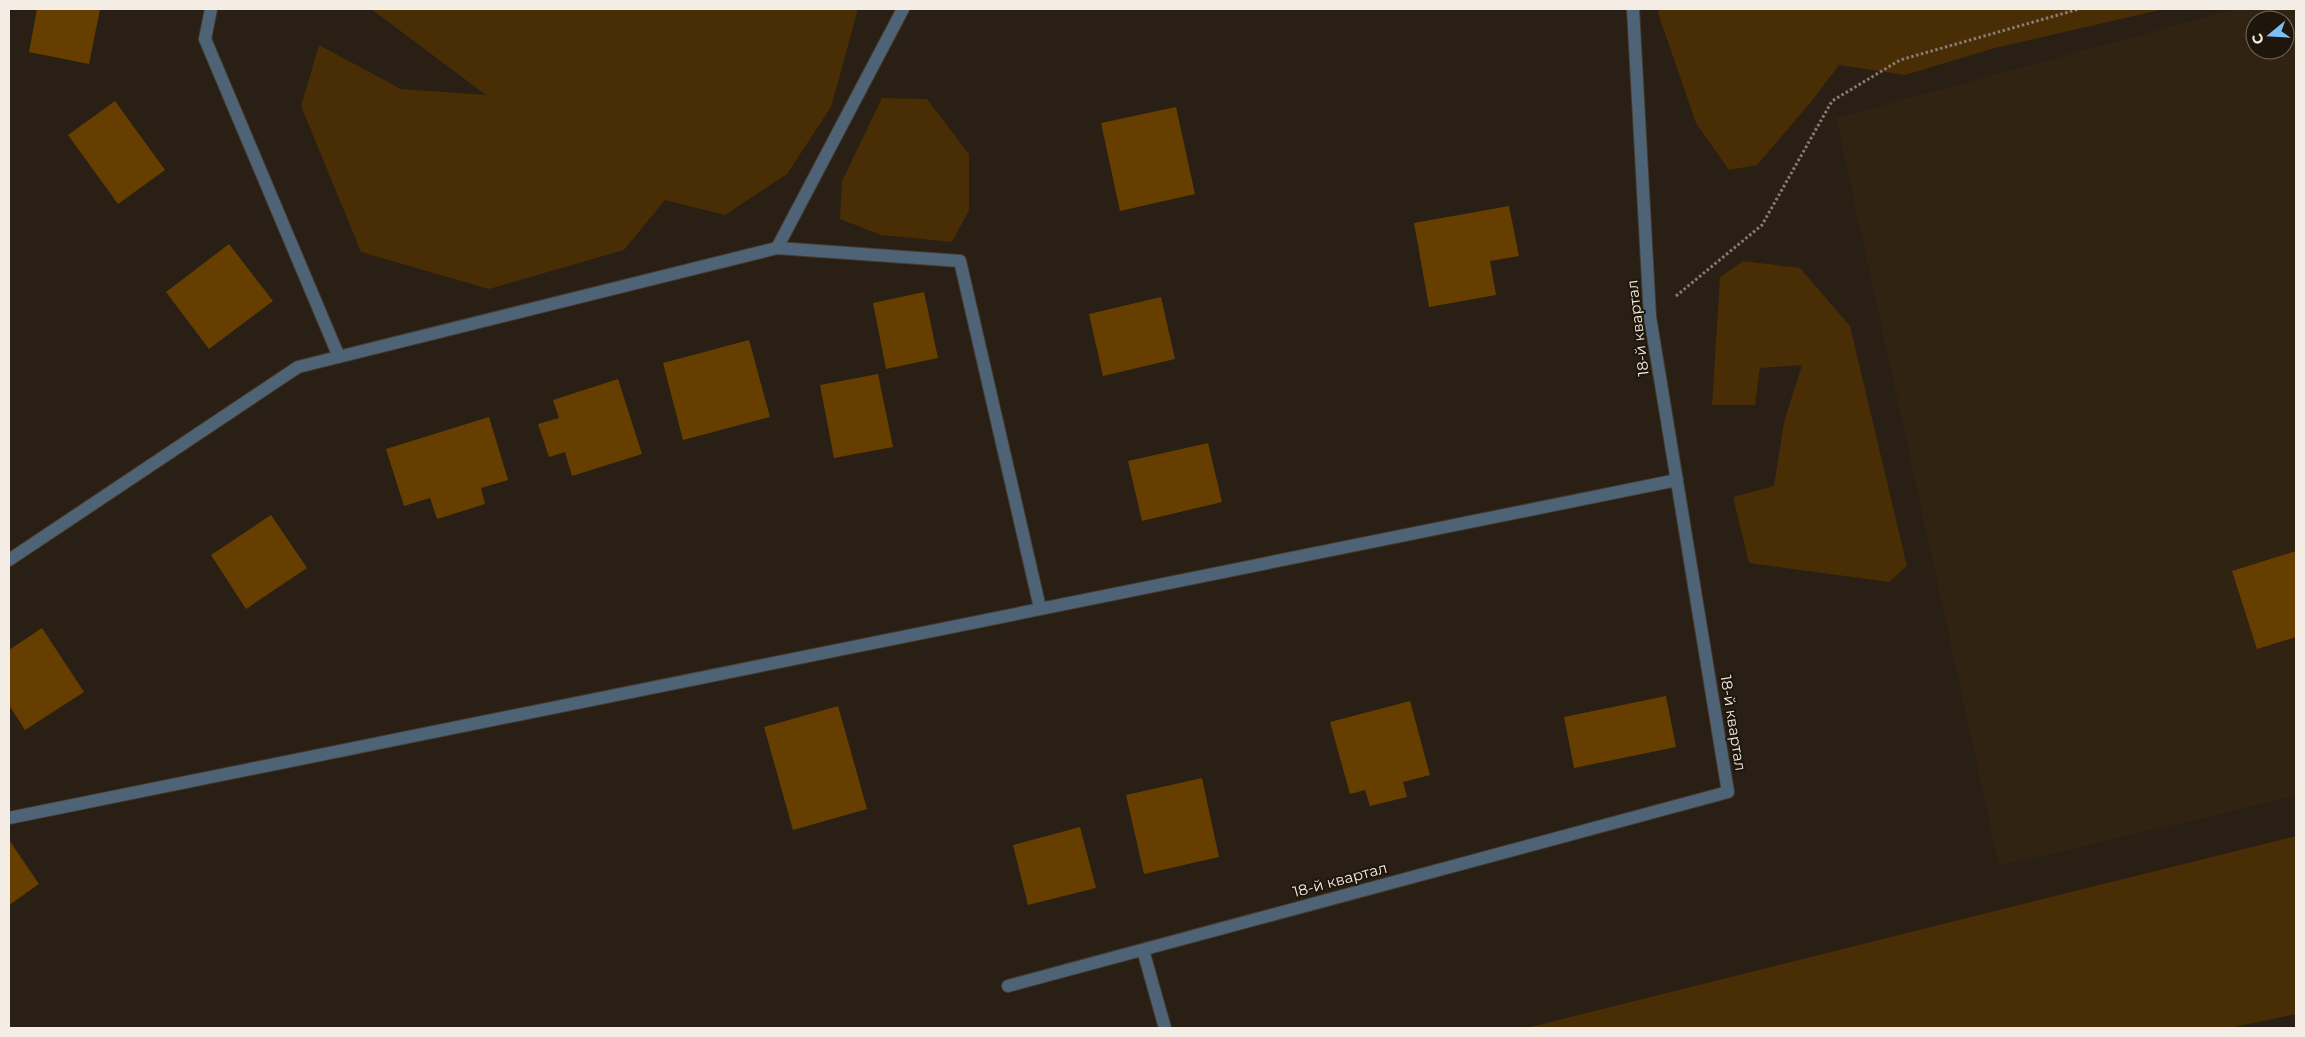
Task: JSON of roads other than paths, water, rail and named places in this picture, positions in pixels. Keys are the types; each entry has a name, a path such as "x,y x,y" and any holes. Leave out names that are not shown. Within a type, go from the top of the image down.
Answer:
{"street":[{"path":"211,9 205,39 340,357"},
{"path":"777,248 903,9"},
{"name":"18-й квартал","path":"1008,986 1728,792 1650,317 1633,9"},
{"path":"9,560 298,367 777,248 960,261 1040,608"},
{"path":"9,818 1677,480"},
{"path":"1143,950 1165,1028"}]}
